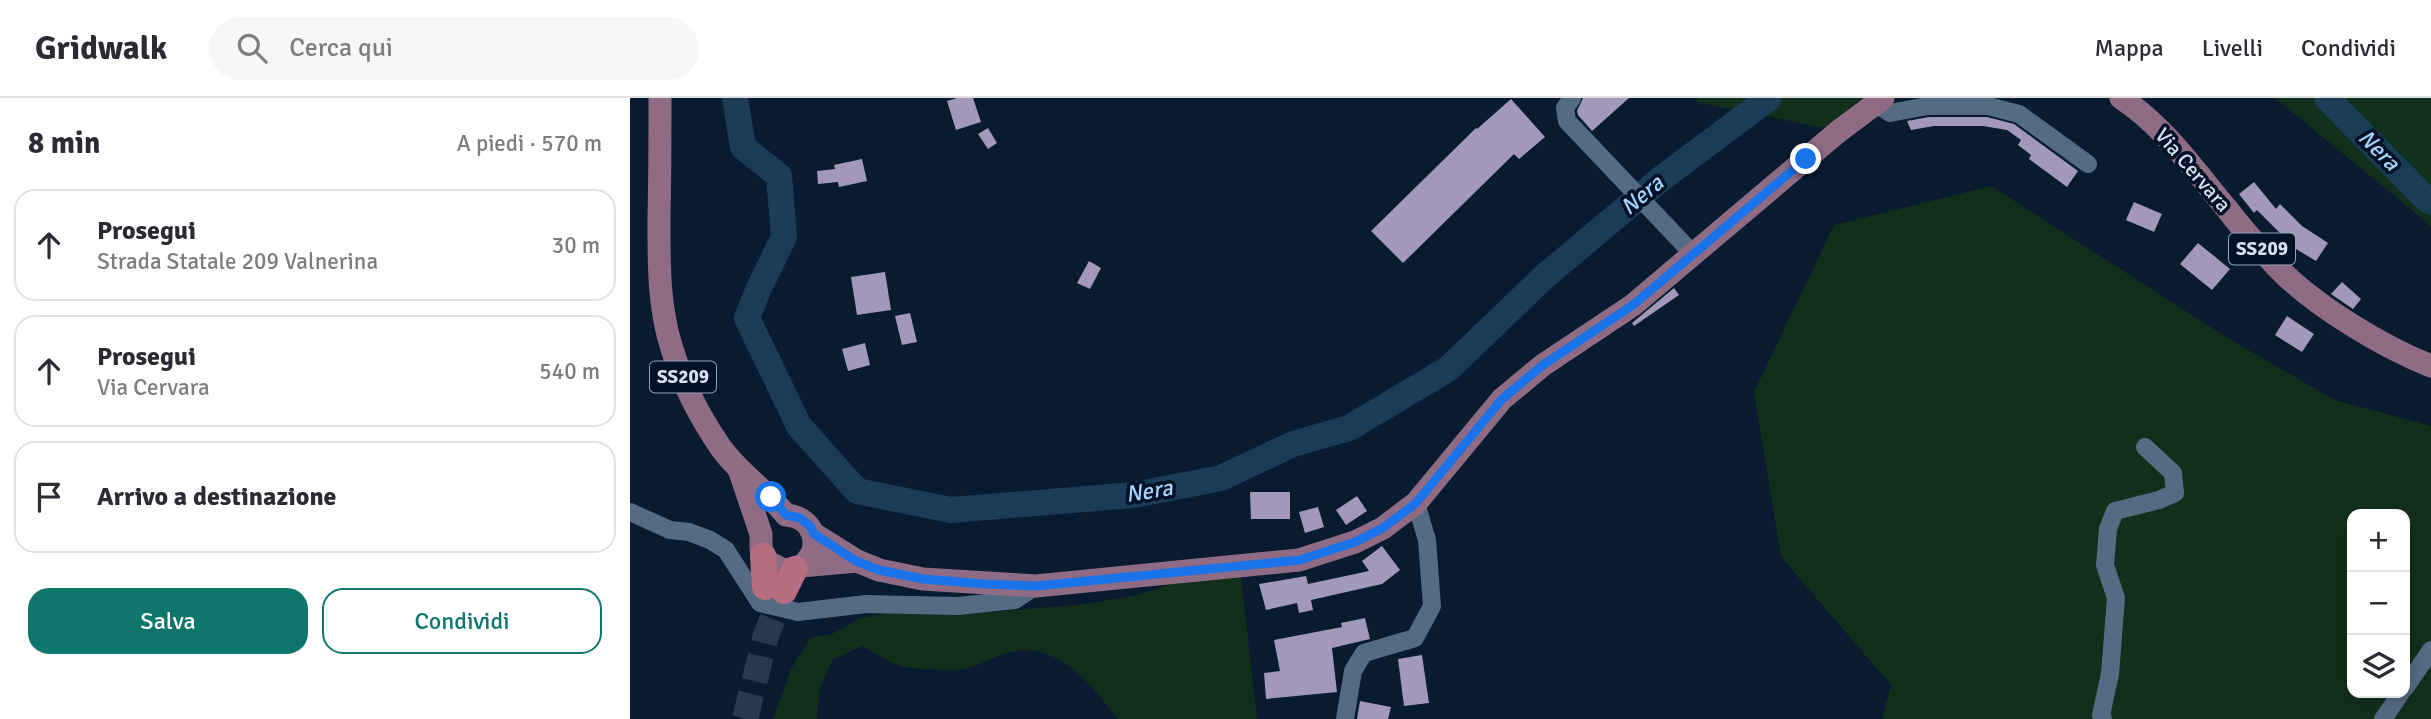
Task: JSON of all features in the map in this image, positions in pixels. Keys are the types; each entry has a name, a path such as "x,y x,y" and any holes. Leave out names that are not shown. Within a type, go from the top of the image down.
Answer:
{"highway":[{"path":"762,545 786,578"}],"main road":[{"name":"SS209","path":"660,98 659,272 663,311 671,348 684,380 720,447 786,515 800,518 811,527 814,534 856,561 879,570 923,579 1036,586 1300,560 1355,542 1383,528 1416,503 1502,399 1543,365 1633,305 1879,100"},
{"name":"Via Cervara","path":"2121,98 2138,109 2176,146 2281,271 2334,313 2403,355 2431,366"},
{"name":"SS209","path":"739,469 762,545"},
{"path":"762,545 768,523 786,515"},
{"path":"786,578 807,562 814,548 814,534"},
{"name":"SS209","path":"786,578 856,561"}],"street":[{"path":"1572,98 1565,108 1567,121 1694,255"},
{"path":"1879,100 1890,113 1928,106 1988,106 2020,114 2088,164"},
{"path":"2103,719 2101,715 2110,674 2116,598 2105,565 2108,529 2115,511 2159,500 2175,493 2173,473 2145,447"},
{"path":"1345,719 1353,671 1364,653 1415,638 1432,606 1427,540 1416,503"},
{"path":"630,512 670,530 689,532 710,540 726,550 760,603 798,612 866,604 958,606 1015,600 1036,586"},
{"path":"2410,681 2431,650"},
{"path":"2383,719 2398,698"}],"green space":[{"path":"1699,98 1862,98 1825,128 1696,102"},
{"path":"2275,98 2431,98 2431,227 2414,212"},
{"path":"1991,186 2231,340 2335,400 2431,426 2431,719 1882,719 1891,685 1781,557 1754,392 1834,225"},
{"path":"1241,577 1257,719 1117,719 1085,680 1059,659 1044,653 1027,650 1010,652 976,666 952,670 900,666 862,646 833,660 820,687 817,719 773,719 791,669 811,637 830,635 860,618 902,611 967,614 1086,604 1139,595 1186,579"}],"building":[{"path":"973,98 981,122 956,130 947,101"},
{"path":"1583,98 1629,98 1592,131 1578,115"},
{"path":"1511,99 1545,137 1519,159 1514,154 1403,263 1371,231 1476,128"},
{"path":"1929,117 1987,117 2014,124 2078,171 2067,187 2029,159 2031,155 2018,145 2021,140 2007,130 1983,126 1934,126 1911,130 1907,121"},
{"path":"988,128 997,143 988,149 978,134"},
{"path":"862,159 867,181 839,187 838,182 818,184 817,171 835,169 834,165"},
{"path":"2254,182 2276,209 2280,204 2302,226 2328,243 2316,261 2296,249 2257,210 2254,213 2239,194"},
{"path":"2134,202 2162,214 2154,232 2126,220"},
{"path":"2198,243 2230,269 2212,290 2180,264"},
{"path":"1089,261 1101,268 1090,289 1077,283"},
{"path":"885,272 891,310 857,315 851,277"},
{"path":"2342,282 2361,299 2353,309 2331,294"},
{"path":"1674,288 1679,295 1634,326 1632,323"},
{"path":"910,313 917,342 902,345 895,316"},
{"path":"2287,316 2314,334 2302,352 2275,335"},
{"path":"865,343 870,365 848,371 842,349"},
{"path":"1250,492 1290,492 1290,519 1251,519"},
{"path":"1357,496 1367,511 1346,525 1336,510"},
{"path":"1318,507 1324,527 1305,533 1299,512"},
{"path":"1382,546 1400,570 1382,584 1311,600 1313,610 1299,613 1297,603 1266,610 1259,584 1306,576 1308,584 1369,571 1362,561"},
{"path":"1365,618 1370,639 1332,648 1337,692 1266,699 1264,673 1280,671 1274,640 1342,627 1341,623"},
{"path":"1422,655 1429,703 1404,706 1398,659"},
{"path":"1360,701 1391,707 1388,719 1357,719"}],"waterway":[{"name":"Nera","path":"735,98 743,147 779,176 784,237 747,318 799,426 857,491 951,510 1134,495 1221,478 1293,444 1349,428 1448,369 1545,276 1662,178 1769,98"},
{"name":"Nera","path":"2327,98 2431,202"}],"tunnel":[{"path":"745,719 766,635 784,591"}],"route":[{"path":"771,497 786,515 800,518 811,527 814,534 856,561 879,570 923,579 1036,586 1186,569 1300,560 1327,552 1383,528 1416,503 1502,399 1543,365 1633,305 1806,159"}]}
